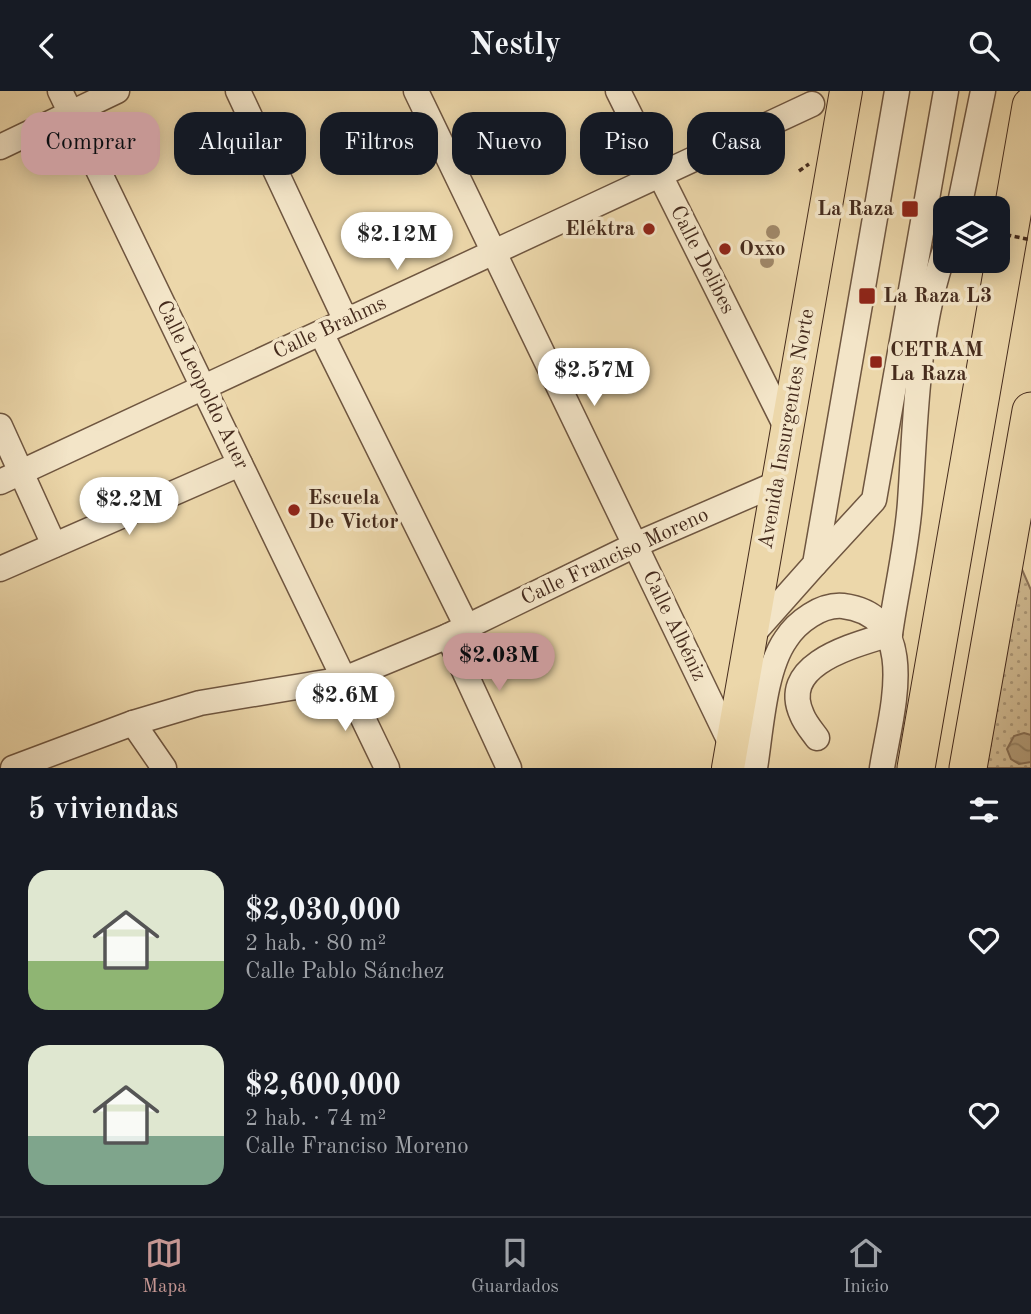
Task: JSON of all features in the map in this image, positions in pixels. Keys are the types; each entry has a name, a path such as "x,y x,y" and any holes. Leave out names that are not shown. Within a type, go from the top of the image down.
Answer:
{"highway":[{"path":"1008,91 1010,130 1021,159"},
{"path":"916,768 1031,106"},
{"path":"968,768 1031,411"},
{"path":"1013,516 1031,554"}],"main road":[{"name":"Avenida Insurgentes Norte","path":"730,757 846,91"}],"street":[{"name":"Calle Leopoldo Auer","path":"60,91 70,112"},
{"path":"73,112 117,91"},
{"path":"238,91 346,321"},
{"name":"Calle Albéniz","path":"416,91 635,545 730,757"},
{"name":"Calle Delibes","path":"618,91 628,112"},
{"path":"815,564 897,91"},
{"path":"751,636 874,500 946,91"},
{"path":"961,196 983,91"},
{"path":"809,97 838,141"},
{"name":"Calle Brahms","path":"673,168 809,97"},
{"path":"0,147 21,137"},
{"name":"Calle Leopoldo Auer","path":"101,175 387,768"},
{"name":"Calle Brahms","path":"11,477 660,175"},
{"name":"Calle Delibes","path":"660,175 787,429"},
{"path":"883,768 896,674 890,634 910,505 914,405 937,273"},
{"path":"321,333 457,632 509,768"},
{"path":"892,392 925,335"},
{"path":"0,426 11,477 54,545"},
{"path":"0,569 240,464"},
{"name":"Calle Franciso Moreno","path":"13,768 133,723 200,703 344,679 457,632 635,545 778,483"},
{"path":"755,768 772,671 785,641 798,624 810,615 839,606 869,614 890,634"},
{"path":"817,738 802,715 797,697 804,674 831,654 890,634"},
{"path":"133,723 164,768"}],"path":[{"path":"1010,236 1031,240"}],"shaded area":[{"path":"1020,565 1031,590 1031,768 985,768"}],"water":[{"path":"1024,733 1031,735 1031,762 1019,764 1011,759 1007,749 1014,736"}],"place":[{"name":"La Raza","path":"910,209"},
{"name":"Elektra","path":"649,229"},
{"name":"Oxxo","path":"725,249"},
{"name":"La Raza L3","path":"867,296"},
{"name":"CETRAM La Raza","path":"876,362"},
{"name":"Escuela De Victor","path":"294,510"}]}
